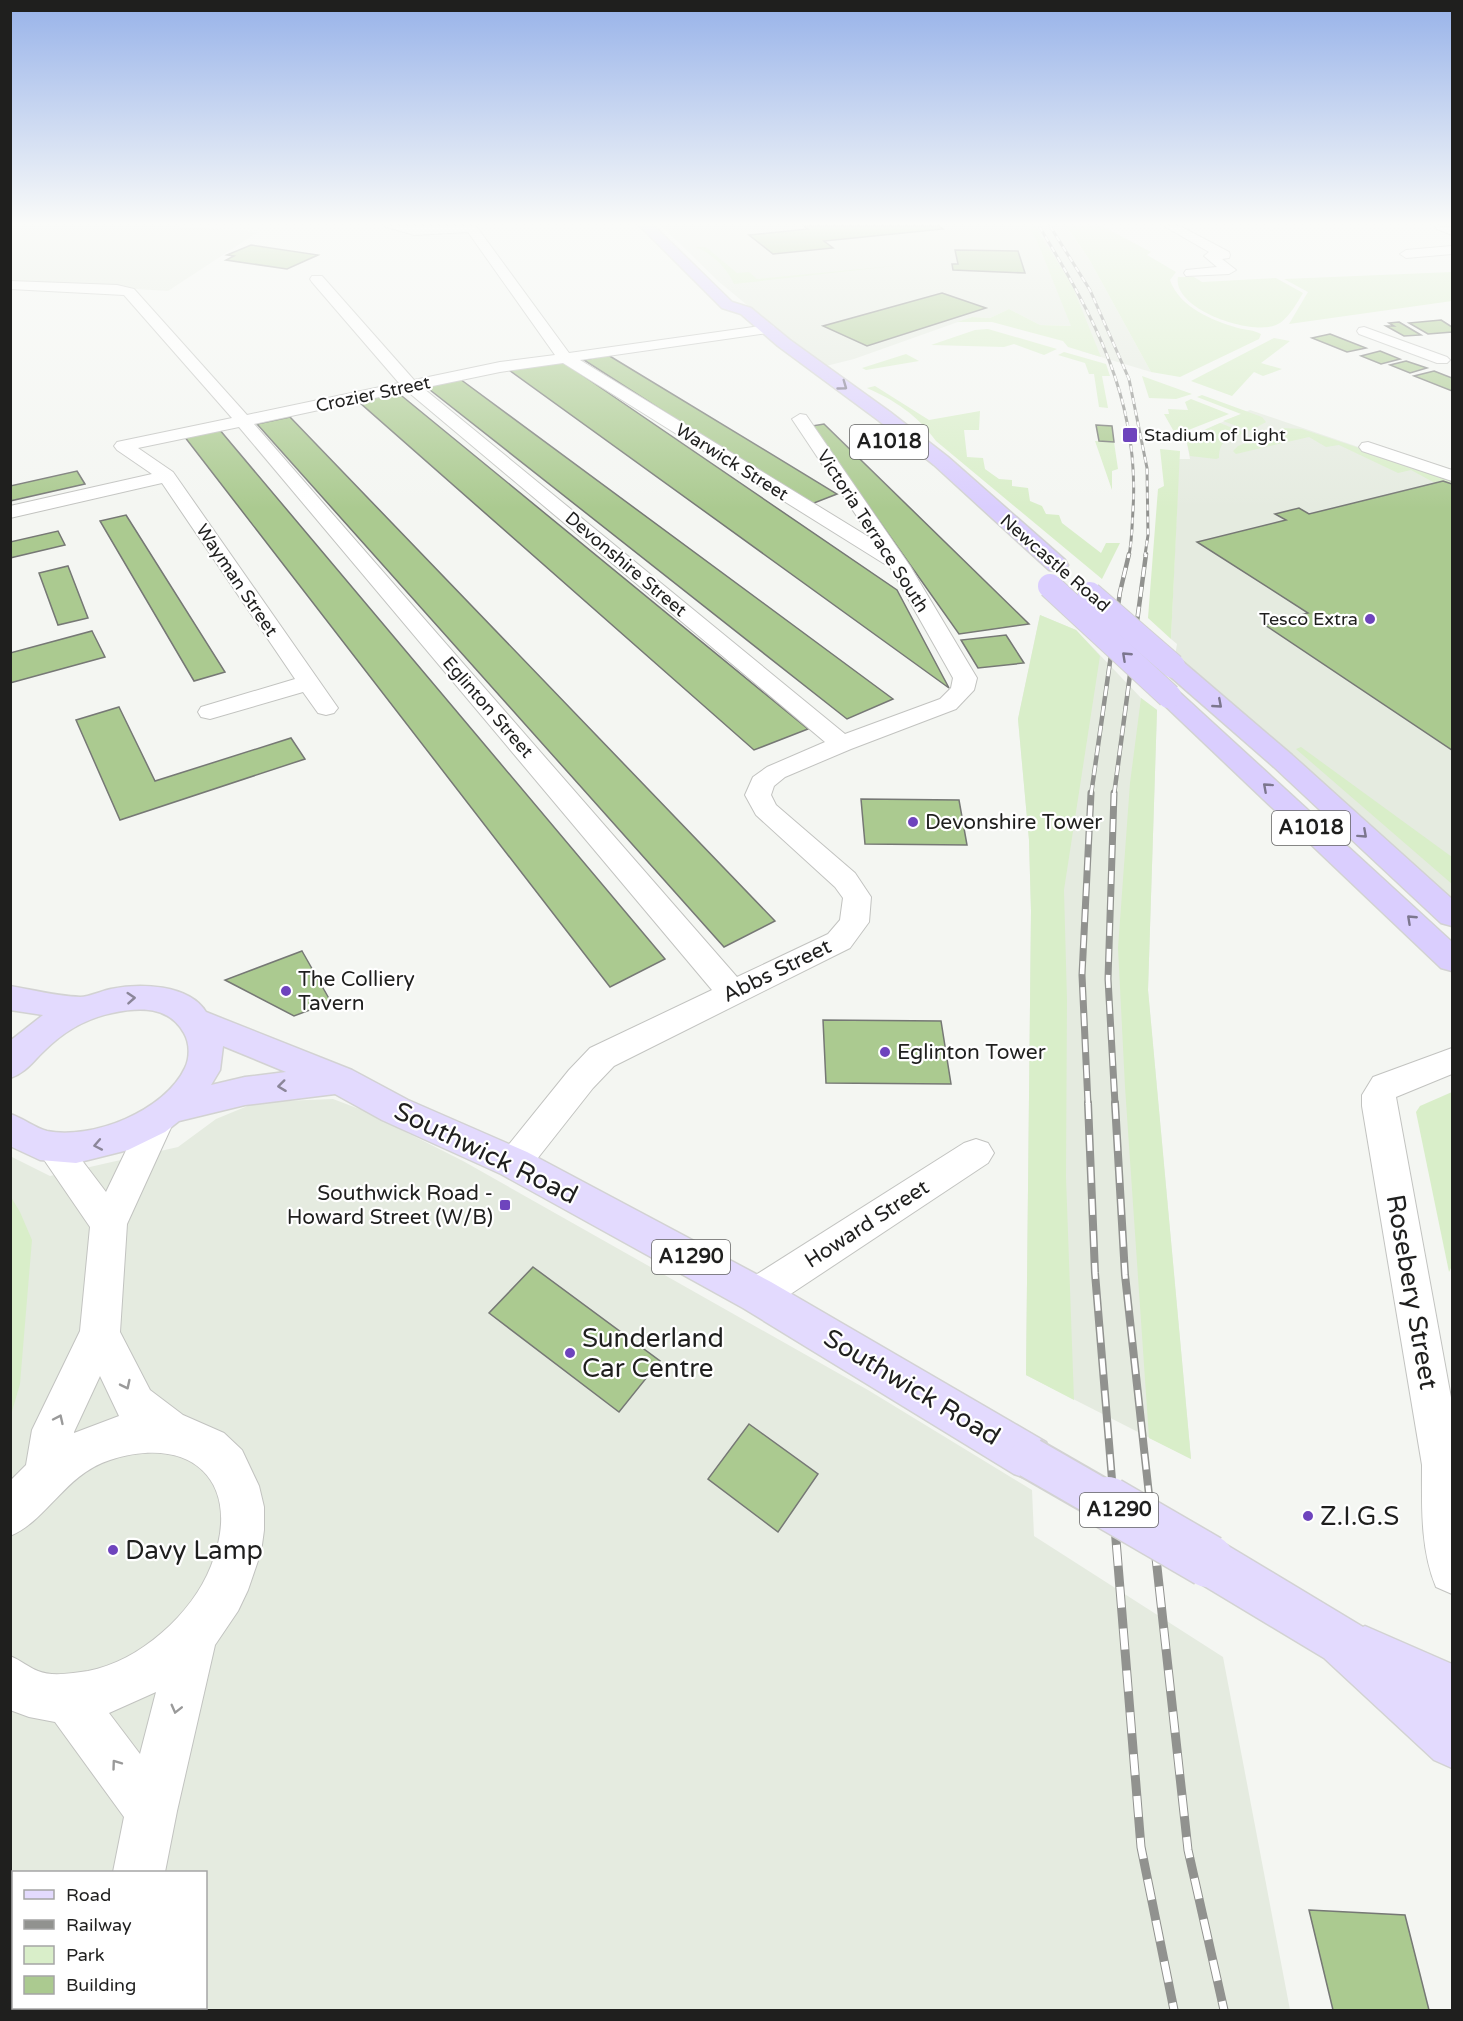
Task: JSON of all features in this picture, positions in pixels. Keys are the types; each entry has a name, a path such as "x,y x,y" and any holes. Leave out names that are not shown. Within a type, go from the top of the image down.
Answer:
{"highway":[{"name":"A1018","path":"731,320 781,363 905,456"},
{"name":"Newcastle Road","path":"757,320 941,461 1047,574 1173,666 1283,761 1452,916"},
{"name":"A1018","path":"1047,574 1168,696 1452,960"}],"main road":[{"path":"10,1065 27,1044 51,1024 80,1010 109,1000 137,997 162,1000 184,1008 199,1022 207,1041 204,1062 194,1085 165,1114 132,1134 105,1144 78,1148 53,1148 31,1142 10,1128"},
{"path":"10,998 80,1010"},
{"name":"A1290","path":"199,1022 340,1080"},
{"name":"Southwick Road","path":"340,1080 395,1110 514,1163 757,1295 1341,1641 1452,1742"},
{"path":"165,1114 245,1091 340,1080"},
{"name":"A1290","path":"1341,1641 1452,1689"}],"street":[{"name":"Eglinton Street","path":"153,320 244,422 732,992"},
{"name":"Devonshire Street","path":"353,320 409,385 843,744"},
{"path":"537,320 564,357"},
{"name":"Crozier Street","path":"123,446 500,367 768,329"},
{"path":"1364,331 1442,360"},
{"path":"1411,349 1452,346"},
{"name":"Warwick Street","path":"564,357 900,566"},
{"name":"Victoria Terrace South","path":"800,419 900,566 965,678 962,690 948,704"},
{"name":"Wayman Street","path":"123,446 167,476 326,708"},
{"path":"1368,447 1452,476"},
{"path":"10,512 167,476"},
{"path":"210,712 308,683"},
{"name":"Abbs Street","path":"514,1163 581,1079 602,1058 839,941 854,922 857,897 845,880 765,809 758,795 762,783 776,772 948,704"},
{"name":"Rosebery Street","path":"1452,1061 1385,1086 1379,1095 1379,1106 1443,1465 1444,1514 1452,1571"},
{"path":"46,1476 53,1430 100,1333 109,1224 165,1114"},
{"path":"53,1148 109,1224"},
{"name":"Howard Street","path":"757,1295 976,1153"},
{"path":"100,1333 135,1404 171,1432"},
{"path":"10,1514 46,1476 87,1449 130,1433 171,1432 203,1442 226,1464 240,1493 244,1525 237,1560 220,1597 195,1632 157,1665 113,1689 68,1699 28,1693 10,1680"},
{"path":"139,1871 151,1811 195,1632"},
{"path":"68,1699 151,1811"}],"shaded area":[{"path":"766,320 963,320 854,359 822,367"},
{"path":"1031,320 1123,320 1151,372 1081,351 1072,326 1040,325"},
{"path":"1250,410 1452,479 1452,901 1175,656 1177,644 1171,639 1179,459 1190,459 1186,438"},
{"path":"1040,615 1076,630 1141,698 1157,710 1148,990 1191,1459 1026,1375 1031,911 1029,840 1018,719"},
{"path":"333,1099 362,1110 463,1161 868,1390 1032,1490 1034,1536 1223,1657 1290,2010 11,2010 10,1156 50,1176 178,1147 216,1119 257,1102"}],"green space":[{"path":"1031,320 1040,325 1071,326 1069,320 1086,320 1101,357 1068,347 1063,341 992,322 957,322"},
{"path":"1123,320 1216,320 1261,334 1259,339 1180,377 1151,372"},
{"path":"1224,320 1284,320 1276,325 1264,327 1249,327"},
{"path":"1291,320 1315,320 1289,324"},
{"path":"987,329 1057,349 1044,355 1014,344 1004,347 931,345 975,330"},
{"path":"1274,338 1290,341 1261,363 1282,369 1263,376 1254,372 1232,396 1191,381"},
{"path":"1064,352 1106,364 1110,376 1102,376 1108,408 1099,407 1094,374 1089,374 1085,363 1058,355"},
{"path":"906,354 919,361 866,370 862,368"},
{"path":"1142,376 1192,394 1176,399 1149,398"},
{"path":"875,386 929,420 980,411 979,430 964,430 967,457 983,458 985,469 999,479 1012,480 1012,486 1028,488 1030,501 1042,506 1046,514 1059,515 1062,523 1101,553 1106,543 1120,543 1102,579 936,441 913,416 897,404 867,388"},
{"path":"1202,395 1262,417 1266,422 1250,431 1223,421 1241,414 1197,397"},
{"path":"1191,399 1229,414 1177,437 1164,414 1169,414 1168,409 1188,410 1185,402"},
{"path":"1220,423 1245,433 1226,440 1221,447 1219,458 1190,456 1186,438"},
{"path":"1283,428 1302,429 1452,479 1452,484 1443,481 1435,483 1411,470 1398,473 1339,445 1326,447 1309,437 1236,454 1233,451 1238,446"},
{"path":"1095,441 1114,442 1118,469 1112,471 1112,490"},
{"path":"1160,449 1180,451 1171,639 1148,618 1158,489 1164,486"},
{"path":"1040,615 1076,630 1100,656 1064,890 1067,1000 1066,1177 1074,1400 1026,1375 1031,911 1029,840 1018,719"},
{"path":"1141,698 1157,710 1148,990 1191,1459 1149,1438 1125,1087 1118,948 1130,783"},
{"path":"1301,747 1452,857 1452,884 1296,749"},
{"path":"1452,1092 1452,1266 1449,1272 1416,1112 1420,1106"},
{"path":"11,1197 32,1240 20,1384 11,1415"}],"building":[{"path":"844,320 947,320 867,346 823,326"},
{"path":"1441,320 1452,327 1452,332 1428,334 1409,323"},
{"path":"1399,322 1421,335 1404,336 1386,326 1394,326 1389,323"},
{"path":"1330,334 1366,348 1347,352 1312,338"},
{"path":"1380,351 1400,359 1381,364 1361,356"},
{"path":"608,355 837,494 809,505 584,360"},
{"path":"1406,361 1427,368 1410,373 1390,365"},
{"path":"563,362 897,590 949,688 509,370"},
{"path":"1434,371 1452,378 1452,391 1414,376"},
{"path":"460,379 893,699 847,719 425,386"},
{"path":"397,392 808,729 754,750 359,402"},
{"path":"290,417 775,921 724,947 257,424"},
{"path":"824,424 1029,624 959,634 812,426"},
{"path":"1096,425 1112,426 1114,442 1099,441"},
{"path":"219,429 665,959 610,987 184,436"},
{"path":"77,471 85,484 10,501 10,486"},
{"name":"Tesco Extra","path":"1443,481 1452,484 1452,750 1265,625 1308,613 1197,542 1286,520 1275,514 1299,508 1309,514"},
{"path":"126,515 225,672 194,681 100,521"},
{"path":"58,531 65,545 10,558 10,542"},
{"path":"68,566 88,618 58,625 39,573"},
{"path":"92,631 105,657 10,683 10,653"},
{"path":"1006,635 1024,663 978,668 961,640"},
{"path":"119,707 155,781 291,738 305,759 120,820 76,720"},
{"name":"Devonshire Tower","path":"861,799 959,800 967,845 865,844"},
{"name":"The Colliery Tavern","path":"302,951 331,1002 294,1016 225,980"},
{"name":"Eglinton Tower","path":"823,1020 941,1021 951,1084 826,1083"},
{"path":"533,1267 660,1361 619,1412 489,1313"},
{"path":"749,1424 818,1474 778,1532 708,1479"},
{"path":"1309,1910 1405,1915 1429,2010 1333,2010"}],"railway":[{"path":"1092,320 1121,396 1129,432 1133,470 1133,510 1129,555"},
{"path":"1103,320 1129,379 1147,468 1148,535 1145,555"},
{"path":"1091,795 1120,592 1129,554"},
{"path":"1114,795 1146,554"},
{"path":"1088,1104 1082,975 1091,793"},
{"path":"1114,793 1108,979 1115,1104"},
{"path":"1088,1103 1095,1273 1114,1504"},
{"path":"1115,1103 1125,1275 1150,1504"},
{"path":"1113,1503 1141,1847 1174,2010"},
{"path":"1150,1503 1188,1850 1224,2010"}],"place":[{"name":"Stadium of Light","path":"1130,435"},
{"name":"Tesco Extra","path":"1370,619"},
{"name":"Devonshire Tower","path":"913,822"},
{"name":"The Colliery Tavern","path":"286,991"},
{"name":"Eglinton Tower","path":"885,1052"},
{"name":"Southwick Road - Howard Street (W/B)","path":"505,1205"},
{"name":"Sunderland Car Centre","path":"570,1353"},
{"name":"Z.I.G.S","path":"1308,1516"},
{"name":"Davy Lamp","path":"113,1550"}]}
